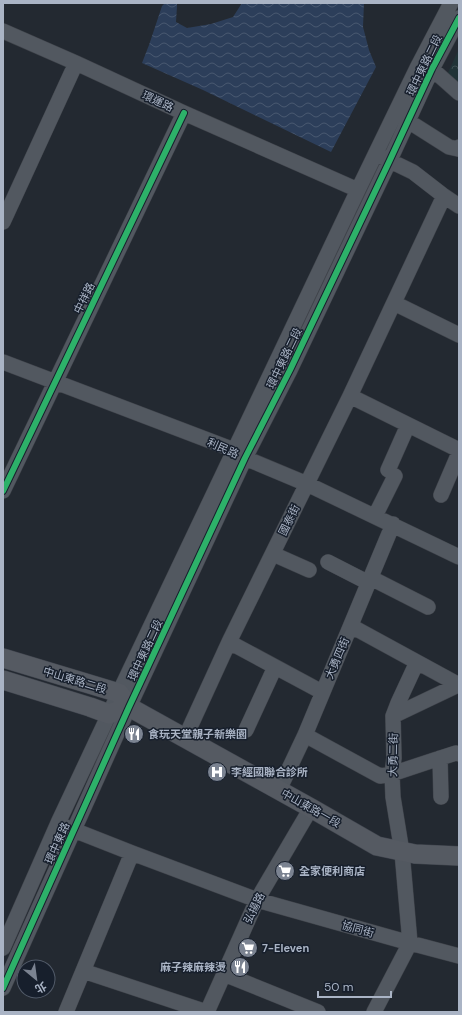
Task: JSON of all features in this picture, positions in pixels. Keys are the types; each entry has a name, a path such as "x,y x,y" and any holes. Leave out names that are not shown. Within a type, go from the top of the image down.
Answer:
{"main road":[{"name":"中山東路二段","path":"3,658 124,700"},
{"name":"中山東路二段","path":"3,680 109,714"},
{"path":"109,714 124,700"},
{"name":"中山東路一段","path":"124,700 185,738 377,846 415,854 459,856"}],"street":[{"name":"環中東路二段","path":"124,700 239,454 358,190 417,68 451,3"},
{"name":"環中東路二段","path":"239,454 290,370 390,162 432,69 459,18"},
{"name":"環運路","path":"3,31 358,190"},
{"path":"3,222 76,63"},
{"path":"417,68 432,69 459,93"},
{"name":"中祥路","path":"3,491 184,113"},
{"path":"408,122 449,147 458,149 459,147"},
{"path":"376,154 390,162 414,172 459,206"},
{"name":"國泰街","path":"185,738 229,642 350,396 444,196"},
{"path":"394,303 459,334"},
{"name":"利民路","path":"3,362 239,454 393,524 459,557"},
{"path":"350,396 459,450"},
{"path":"375,516 408,425"},
{"path":"441,495 459,454"},
{"name":"大勇四街","path":"279,790 305,735 393,524"},
{"path":"273,554 309,570"},
{"path":"328,562 428,607"},
{"path":"351,626 459,685"},
{"path":"229,642 322,692"},
{"name":"大勇二街","path":"410,944 402,852 393,797 393,716 417,662"},
{"path":"246,730 275,667"},
{"path":"393,716 459,685"},
{"name":"環中東路","path":"3,988 74,830 124,700"},
{"name":"環中東路","path":"3,948 58,823 109,714"},
{"path":"305,735 380,776 392,774 440,758 459,754"},
{"path":"440,758 441,797"},
{"name":"弘揚路","path":"207,1012 257,900 311,808"},
{"name":"協同街","path":"58,823 132,854 257,900 410,944 459,956"},
{"path":"66,1012 132,854"},
{"path":"374,1012 410,944"},
{"path":"83,971 207,1012"},
{"path":"224,974 318,1012"}],"green space":[{"path":"459,49 459,88 447,75"}],"water":[{"path":"165,3 177,3 176,22 187,28 211,24 233,17 242,3 364,3 363,27 369,50 376,67 331,152 203,90 142,63 162,6"}],"cycle path":[{"path":"3,988 129,707 245,458 290,370 432,69 459,18"},
{"path":"3,491 184,113"}],"place":[{"name":"食玩天堂親子新樂園","path":"134,734"},
{"name":"李經國聯合診所","path":"217,772"},
{"name":"全家便利商店","path":"285,871"},
{"name":"7-Eleven","path":"248,948"},
{"name":"麻子辣麻辣燙","path":"240,967"}]}
